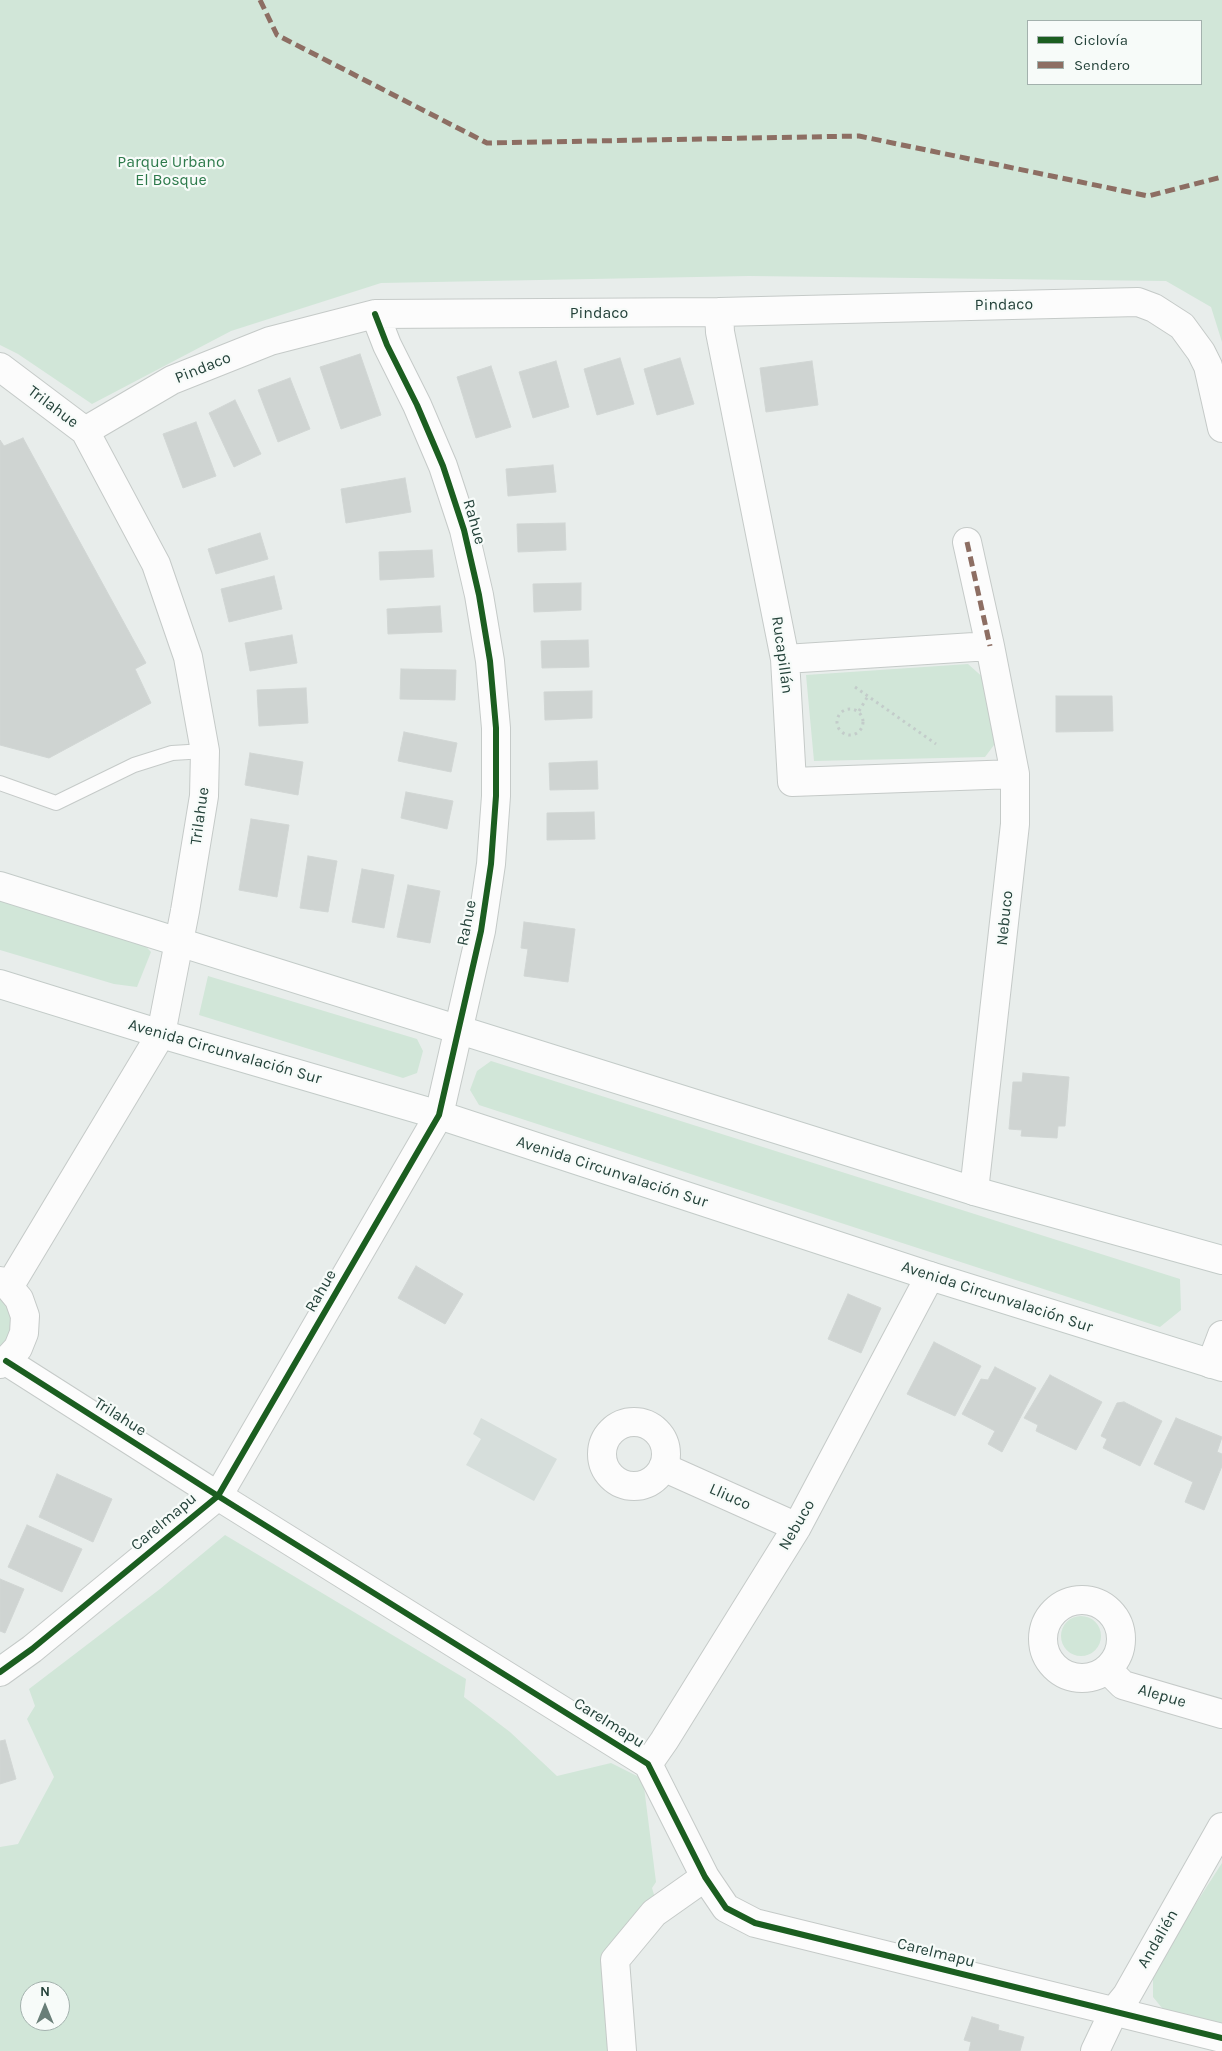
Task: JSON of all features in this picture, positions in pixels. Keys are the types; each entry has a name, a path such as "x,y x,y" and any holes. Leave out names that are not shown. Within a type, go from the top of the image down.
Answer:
{"street":[{"name":"Pindaco","path":"85,431 181,377 270,341 375,314 719,312 1138,302 1161,312 1182,326 1201,352 1208,366 1222,428"},
{"name":"Rucapillán","path":"719,312 720,332 785,658 792,782 1015,774"},
{"name":"Rahue","path":"218,1496 439,1115 481,931 492,864 496,796 496,728 490,661 479,595 461,520 443,466 417,405 387,345 375,314"},
{"name":"Trilahue","path":"0,367 85,431 156,564 188,657 205,751 204,796 179,943 161,1034 4,1284 19,1299 25,1316 25,1324 18,1348 3,1362 218,1496"},
{"name":"Nebuco","path":"967,542 1015,774 1015,824 974,1191"},
{"path":"785,658 990,646"},
{"path":"0,886 974,1191 1222,1260"},
{"name":"Avenida Circunvalación Sur","path":"0,984 161,1034 439,1115 930,1276 1216,1366"},
{"name":"Nebuco","path":"648,1764 797,1527 930,1276"},
{"path":"1216,1366 1222,1335"},
{"name":"Lliuco","path":"664,1467 797,1527"},
{"name":"Carelmapu","path":"0,1672 32,1649 218,1496 648,1764 705,1878 726,1908 755,1923 1222,2038"},
{"name":"Alepue","path":"1107,1669 1122,1685 1222,1714"},
{"name":"Andalién","path":"1095,2051 1114,2010 1126,1995 1222,1827"},
{"path":"622,2051 615,1960 654,1914 705,1878"}],"lane":[{"path":"0,783 56,803 134,766 172,753 205,751"}],"path":[{"path":"852,685 940,747"},
{"path":"859,711 868,696"},
{"path":"846,710 859,711 863,719 862,728 856,734 844,734 838,727 839,716 846,710"}],"shaded area":[{"path":"481,1418 557,1459 534,1501 466,1465 481,1439 473,1434"}],"green space":[{"name":"Parque Urbano El Bosque","path":"0,0 1222,0 1222,342 1211,307 1166,281 749,276 381,283 231,331 92,404 18,354 0,345"},
{"path":"968,664 986,680 997,741 985,757 814,761 806,675"},
{"path":"0,894 138,938 151,952 137,987 114,984 0,950"},
{"path":"208,976 417,1039 423,1051 417,1073 403,1078 199,1015"},
{"path":"491,1061 1180,1279 1181,1310 1160,1327 479,1105 470,1090 477,1071"},
{"path":"0,1294 12,1314 13,1328 9,1340 0,1351"},
{"path":"225,1535 466,1679 464,1697 510,1732 557,1776 611,1763 643,1779 656,1882 652,1888 655,1898 628,1961 621,2051 0,2051 0,1847 18,1844 54,1777 27,1719 35,1706 29,1689 160,1589"},
{"path":"1077,1616 1085,1616 1092,1619 1098,1625 1101,1636 1098,1647 1092,1653 1085,1656 1077,1656 1070,1653 1064,1647 1061,1640 1061,1632 1064,1625 1070,1619"},
{"path":"1222,1863 1222,2025 1167,2014 1153,1997 1153,1970"}],"building":[{"path":"360,354 381,415 341,429 320,367"},
{"path":"620,358 634,404 597,415 584,369"},
{"path":"680,358 694,404 657,415 644,369"},
{"path":"556,361 569,407 533,418 519,372"},
{"path":"812,361 818,405 766,412 760,368"},
{"path":"491,366 511,427 476,438 457,377"},
{"path":"290,378 310,429 278,442 258,390"},
{"path":"235,400 261,454 234,467 209,413"},
{"path":"196,422 216,476 183,488 163,434"},
{"path":"23,438 146,663 135,669 151,703 49,758 0,745 0,440 4,446"},
{"path":"553,465 556,492 508,496 506,469"},
{"path":"405,478 411,512 346,523 341,489"},
{"path":"565,523 566,550 518,552 517,524"},
{"path":"260,533 268,559 216,574 208,549"},
{"path":"432,550 434,577 380,580 379,552"},
{"path":"274,576 282,609 229,622 221,589"},
{"path":"581,583 581,610 534,612 533,584"},
{"path":"440,606 442,632 388,634 387,609"},
{"path":"292,635 297,663 250,671 245,643"},
{"path":"588,640 589,667 542,668 541,641"},
{"path":"401,669 456,670 455,700 400,699"},
{"path":"306,688 308,723 259,726 257,690"},
{"path":"592,691 592,718 545,720 544,692"},
{"path":"1056,696 1112,696 1113,731 1056,732"},
{"path":"404,732 457,743 451,772 398,761"},
{"path":"250,753 303,762 298,795 245,785"},
{"path":"597,761 598,789 550,790 549,763"},
{"path":"406,792 453,801 447,829 401,818"},
{"path":"594,812 595,839 547,840 547,813"},
{"path":"251,819 289,825 277,897 239,890"},
{"path":"308,856 337,861 328,912 300,908"},
{"path":"362,869 394,875 384,928 352,922"},
{"path":"408,885 440,891 430,943 397,937"},
{"path":"524,922 575,929 568,982 524,976 528,949 521,948"},
{"path":"1023,1073 1069,1077 1065,1126 1058,1126 1057,1138 1021,1136 1022,1130 1009,1129 1013,1082 1022,1082"},
{"path":"416,1266 463,1294 445,1324 398,1298"},
{"path":"848,1294 881,1308 861,1353 828,1339"},
{"path":"934,1342 981,1366 955,1416 907,1394"},
{"path":"995,1367 1036,1388 1002,1452 988,1444 995,1431 962,1414 981,1379 988,1380"},
{"path":"1050,1375 1102,1402 1076,1450 1036,1431 1038,1425 1024,1418"},
{"path":"1124,1402 1162,1421 1140,1466 1103,1448 1107,1439 1101,1436 1117,1403"},
{"path":"1176,1418 1222,1437 1217,1452 1222,1454 1222,1466 1204,1510 1185,1502 1193,1482 1154,1464"},
{"path":"57,1474 112,1499 93,1542 39,1517"},
{"path":"27,1525 82,1549 62,1592 8,1567"},
{"path":"0,1579 24,1589 5,1633 0,1631"},
{"path":"5,1740 16,1779 0,1784 0,1741"},
{"path":"972,2017 999,2025 998,2030 1024,2037 1020,2051 969,2051 971,2042 964,2040"}],"marked path":[{"path":"260,0 277,35 487,143 859,136 1148,196 1222,177"},
{"path":"967,542 990,646"}],"cycle path":[{"path":"6,1361 218,1496 439,1115 481,931 491,864 496,796 496,728 490,661 479,595 464,530 443,466 417,405 387,345 375,314"},
{"path":"0,1672 32,1649 218,1496 648,1764 705,1877 726,1908 755,1923 1222,2038"}]}
